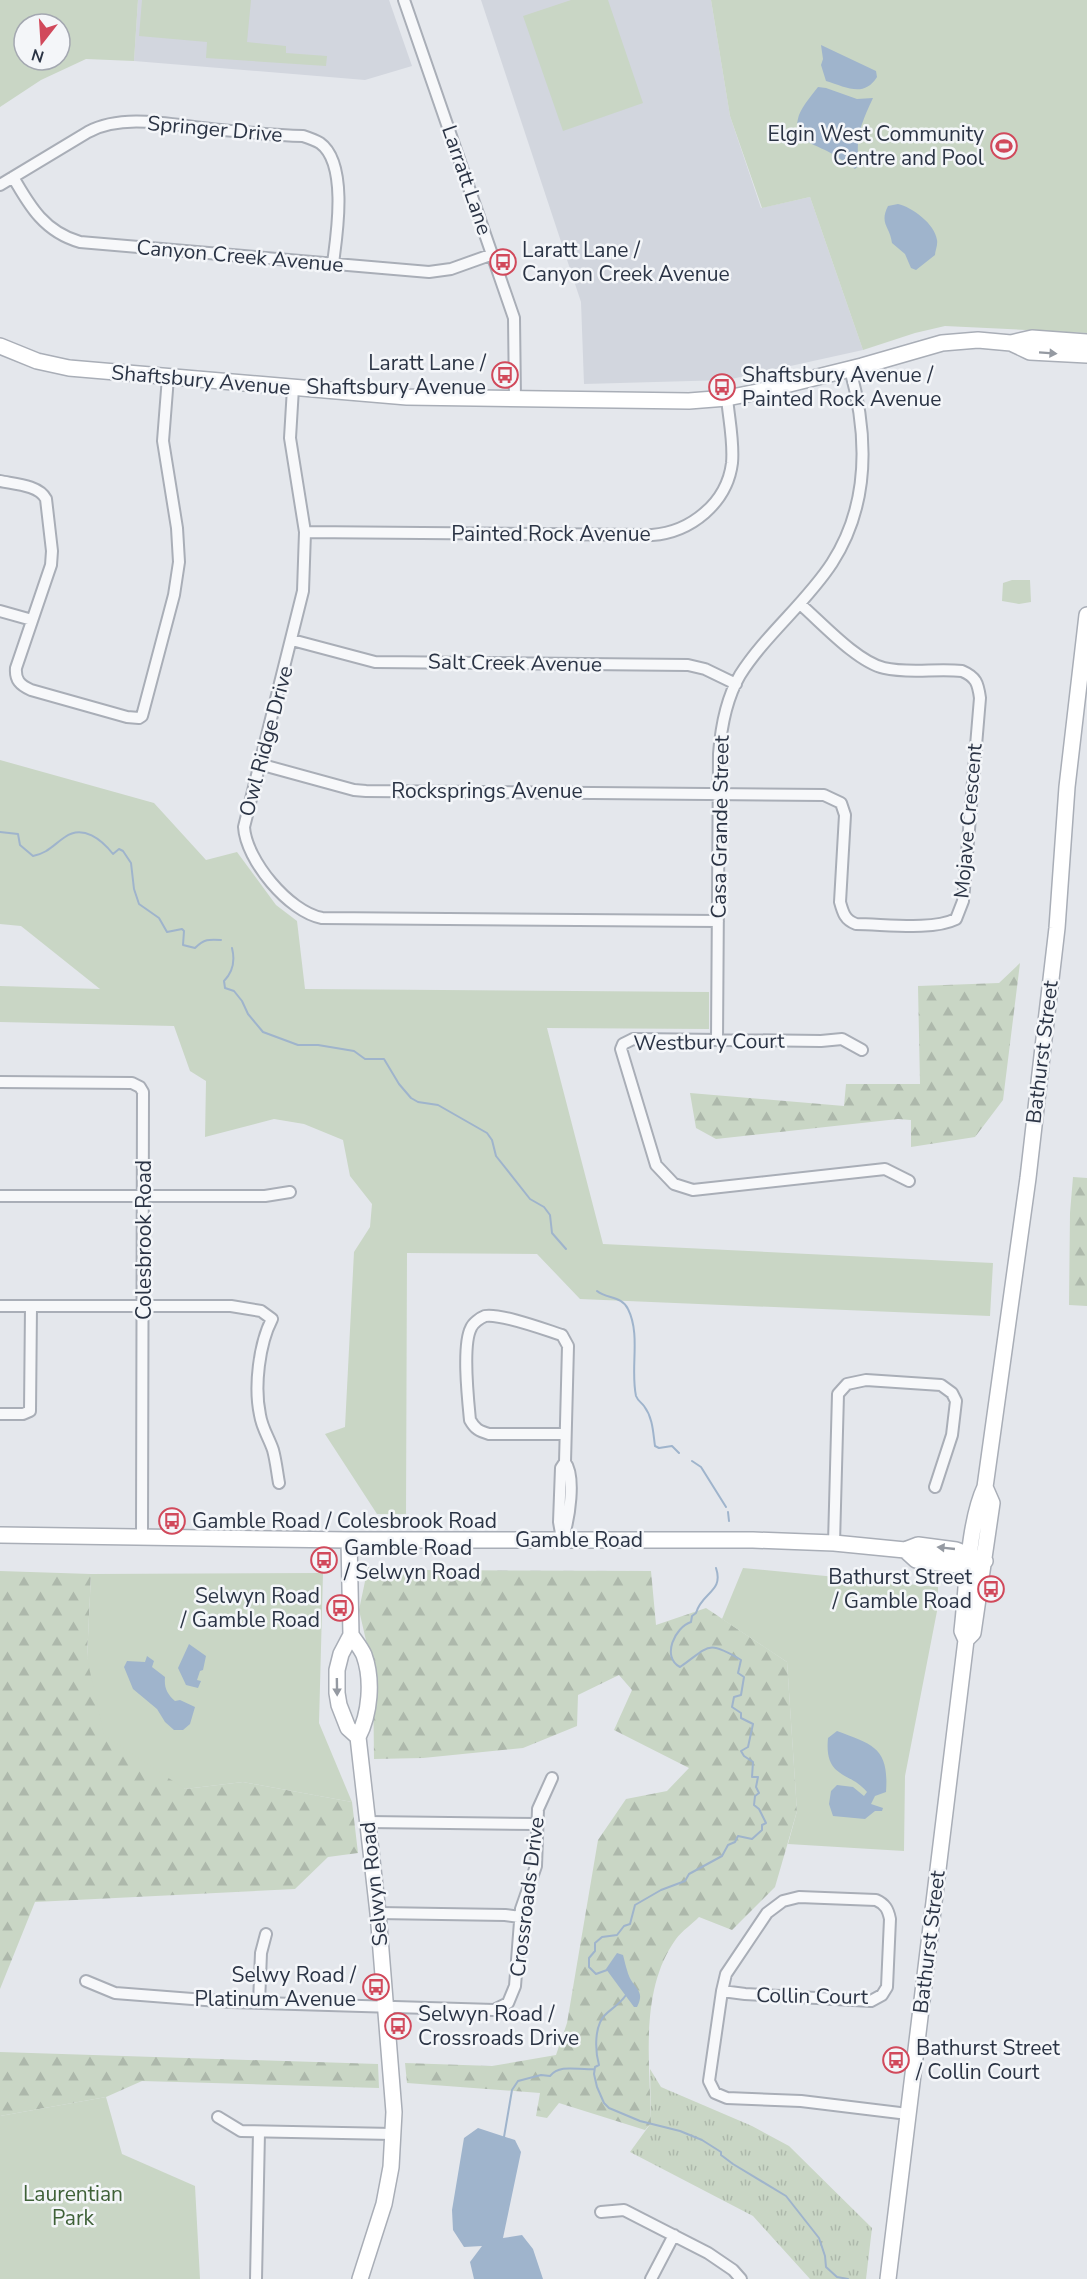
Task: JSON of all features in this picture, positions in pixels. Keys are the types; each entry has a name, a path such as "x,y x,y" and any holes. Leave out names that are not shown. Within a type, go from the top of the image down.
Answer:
{"main road":[{"name":"Shaftsbury Avenue","path":"1011,343 1032,338 1087,342"},
{"name":"Shaftsbury Avenue","path":"0,346 28,358 58,366 418,398 689,401 727,399 850,369 942,343 978,340 1011,343 1030,351 1087,355"},
{"name":"Bathurst Street","path":"888,2279 966,1640 962,1631 970,1559 978,1502 985,1487 1041,1068 1057,928 1067,787 1087,615"},
{"name":"Bathurst Street","path":"966,1640 973,1633 985,1561 992,1503 985,1487"},
{"name":"Gamble Road","path":"0,1535 350,1540 753,1540 834,1543 905,1550 918,1545 956,1550 970,1559 985,1561"},
{"name":"Selwyn Road","path":"350,1540 351,1635 341,1654 337,1670 337,1693 339,1706 348,1728 357,1737"},
{"name":"Selwyn Road","path":"351,1635 363,1654 368,1679 368,1710 357,1737 378,1913 394,2096 391,2167 384,2204 360,2279"}],"street":[{"name":"Larratt Lane","path":"404,0 514,318 515,399"},
{"name":"Springer Drive","path":"0,185 97,127 112,124 141,122 269,135 303,136 321,144 329,153 339,189 333,264"},
{"name":"Canyon Creek Avenue","path":"13,177 31,208 44,224 58,234 80,242 429,272 451,269 493,254"},
{"name":"Casa Grande Street","path":"717,1040 721,732 725,712 736,684 753,659 833,562 844,541 860,492 863,464 863,438 850,369"},
{"path":"0,481 35,489 43,494 46,499 52,550 51,565 16,668 18,681 23,686 134,719 142,716 174,595 179,562 177,528 163,441 168,377"},
{"name":"Owl Ridge Drive","path":"293,388 290,438 305,532 303,591 244,821 246,843 255,860 288,900 303,912 332,919 718,921"},
{"name":"Painted Rock Avenue","path":"305,532 652,535 676,531 700,518 710,508 718,499 728,478 732,461 732,444 727,399"},
{"name":"Mojave Crescent","path":"719,793 824,795 835,798 841,803 845,815 840,902 844,915 849,921 856,924 941,925 956,919 963,901 980,698 977,681 972,675 962,671 886,669 873,665 800,604"},
{"path":"0,611 32,620"},
{"name":"Salt Creek Avenue","path":"292,640 375,662 688,665 714,672 736,684"},
{"name":"Rocksprings Avenue","path":"259,764 354,790 366,791 719,793"},
{"name":"Westbury Court","path":"862,1050 842,1039 821,1041 633,1039 623,1044 622,1056 656,1165 674,1184 693,1190 885,1169 909,1181"},
{"name":"Colesbrook Road","path":"0,1082 132,1083 140,1087 144,1100 142,1536"},
{"path":"0,1196 265,1196 290,1192"},
{"path":"0,1306 231,1306 261,1311 272,1319 265,1332 262,1347 258,1401 262,1426 273,1450 279,1483"},
{"path":"0,1414 24,1414 30,1411 31,1306"},
{"path":"562,1539 568,1523 570,1500 570,1468 565,1462 568,1346 562,1335 499,1317 486,1316 474,1323 469,1334 467,1376 470,1420 473,1426 489,1434 565,1434"},
{"path":"834,1543 838,1394 847,1384 866,1380 941,1385 952,1393 956,1401 952,1435 935,1487"},
{"name":"Crossroads Drive","path":"86,1981 115,1992 259,2003 494,2010 508,2003 515,1986 520,1917 536,1866 538,1809 552,1778"},
{"path":"368,1822 536,1824"},
{"name":"Collin Court","path":"722,1991 745,1995 871,2001 882,1995 887,1987 890,1919 886,1906 876,1900 807,1896 783,1901 761,1919 726,1974 722,1991 709,2081 715,2093 727,2098 801,2101 908,2114"},
{"path":"378,1913 520,1917"},
{"path":"259,2003 261,1953 266,1934"},
{"path":"218,2117 241,2131 393,2134"},
{"path":"256,2279 259,2132"},
{"path":"600,2212 624,2210 722,2261 741,2279"},
{"path":"651,2279 674,2235"}],"shaded area":[{"path":"138,0 389,0 412,66 365,80 134,61"},
{"path":"481,0 711,0 730,116 761,208 810,197 863,350 727,380 584,384 581,302"}],"green space":[{"path":"0,0 138,0 134,61 86,59 72,66 72,12 12,12 12,72 58,72 41,80 0,107"},
{"path":"142,0 251,0 247,42 286,46 286,53 327,56 326,66 206,58 207,42 139,36"},
{"path":"571,0 608,0 643,103 563,131 523,16"},
{"path":"711,0 1087,0 1087,333 945,326 863,350 810,197 762,208 730,116"},
{"path":"1012,580 1030,580 1031,602 1019,604 1002,601 1003,583"},
{"path":"0,760 154,803 206,860 237,852 276,905 297,921 305,989 709,992 709,1029 547,1028 603,1244 993,1263 990,1316 580,1299 537,1254 407,1253 406,1514 377,1514 325,1434 345,1427 354,1252 370,1227 372,1204 350,1176 343,1140 304,1124 274,1119 205,1137 206,1081 190,1071 174,1026 0,1022 0,986 100,989 21,926 0,924"},
{"path":"1020,963 1003,1100 975,1137 911,1147 911,1120 898,1119 716,1139 696,1128 690,1093 844,1106 846,1084 920,1084 918,986 999,983"},
{"path":"1073,1177 1087,1178 1087,1306 1069,1305 1070,1213"},
{"path":"368,1567 421,1570 651,1571 656,1625 706,1608 787,1662 797,1811 775,1887 732,1930 699,1917 678,1936 664,1959 656,1981 649,2028 651,2123 645,2130 559,2103 547,2118 536,2116 540,2093 407,2083 405,2063 492,2066 556,2055 567,2023 598,1840 626,1799 667,1791 689,1768 614,1730 632,1690 619,1675 578,1695 577,1726 523,1748 423,1758 374,1759 373,1671 359,1610"},
{"path":"743,1568 938,1587 938,1606 905,1776 904,1851 788,1844 797,1811 787,1662 722,1619"},
{"path":"0,1571 91,1574 87,1658 185,1789 243,1782 352,1802 358,1853 328,1857 295,1889 35,1902 0,1989"},
{"path":"323,1573 319,1723 352,1802 243,1782 185,1789 104,1735 87,1658 91,1574"},
{"path":"0,2052 378,2064 379,2088 142,2081 106,2097 0,2116"},
{"path":"650,2069 661,2087 752,2126 789,2146 872,2228 866,2279 810,2279 753,2216 630,2152 651,2123"},
{"name":"Laurentian Park","path":"106,2097 122,2154 195,2186 200,2279 0,2279 0,2116"}],"water":[{"path":"821,45 876,71 877,77 872,83 860,89 847,88 826,81 821,65 823,59"},
{"path":"818,87 857,99 873,98 860,131 859,165 855,169 800,135 797,123 799,115"},
{"path":"898,204 922,217 932,228 937,240 935,255 916,270 911,268 905,254 892,243 885,221 888,206"},
{"path":"189,1644 206,1656 203,1670 200,1671 197,1680 201,1681 198,1688 186,1685 178,1668"},
{"path":"147,1656 154,1661 152,1667 165,1677 166,1688 172,1698 195,1707 190,1724 183,1730 174,1730 165,1722 157,1709 133,1689 124,1667 127,1661 145,1662"},
{"path":"837,1731 870,1745 882,1757 885,1766 886,1792 875,1796 871,1804 883,1808 882,1811 875,1811 865,1819 833,1816 829,1804 831,1791 837,1785 853,1787 864,1796 867,1792 834,1768 830,1761 828,1738"},
{"path":"617,1953 623,1955 630,1977 639,1992 637,2007 634,2007 606,1969"},
{"path":"478,2128 515,2140 521,2152 503,2238 522,2235 533,2249 543,2279 474,2279 470,2262 482,2246 464,2247 453,2230 452,2210 464,2138"}],"waterway":[{"path":"0,832 18,834 20,845 33,856 47,851 72,833 92,835 113,854 119,849 123,851 131,863 134,889 139,904 159,918 167,932 182,929 184,931 183,945 195,948 207,940 221,940"},
{"path":"232,948 232,966 224,981 225,988 234,991 248,1014 263,1032 298,1045 318,1045 354,1051 365,1059 384,1059 399,1084 411,1098 418,1102 438,1105 487,1133 492,1140 496,1156 530,1199 544,1207 550,1215 552,1233 566,1249"},
{"path":"597,1291 622,1302 628,1309 634,1330 636,1396 649,1415 655,1446 659,1448 672,1446 679,1453"},
{"path":"692,1461 701,1467 726,1507"},
{"path":"728,1512 729,1521"},
{"path":"607,1970 596,1974 589,1967 589,1958 595,1951 595,1943 602,1937 617,1935 624,1926 630,1924 635,1905 661,1890 685,1881 689,1874 722,1856 728,1845 735,1842 738,1836 752,1839 766,1823 759,1809 754,1805 755,1796 759,1793 756,1787 758,1777 752,1777 753,1762 741,1751 748,1747 753,1724 741,1718 741,1713 732,1707 734,1697 741,1695 744,1677 738,1673 741,1660 721,1649 708,1648 680,1667 671,1656 675,1636 691,1622 692,1616 715,1587 718,1576 716,1568"},
{"path":"626,1995 601,2020 597,2032 596,2046 599,2065 595,2067 594,2074 604,2103 609,2108 640,2121 680,2131 702,2140 721,2152 721,2155 733,2164 786,2196 819,2238 826,2267 837,2277 848,2279"},
{"path":"504,2137 512,2090 518,2081 541,2075 550,2076 554,2072 565,2069 594,2069"}],"place":[{"name":"Elgin West Community Centre and Pool","path":"1004,146"},
{"name":"Laratt Lane / Canyon Creek Avenue","path":"503,262"},
{"name":"Laratt Lane / Shaftsbury Avenue","path":"505,375"},
{"name":"Shaftsbury Avenue / Painted Rock Avenue","path":"722,387"},
{"name":"Gamble Road / Colesbrook Road","path":"172,1521"},
{"name":"Gamble Road / Selwyn Road","path":"324,1560"},
{"name":"Bathurst Street / Gamble Road","path":"991,1589"},
{"name":"Selwyn Road / Gamble Road","path":"340,1608"},
{"name":"Selwy Road / Platinum Avenue","path":"376,1987"},
{"name":"Selwyn Road / Crossroads Drive","path":"398,2026"},
{"name":"Bathurst Street / Collin Court","path":"896,2060"}]}
